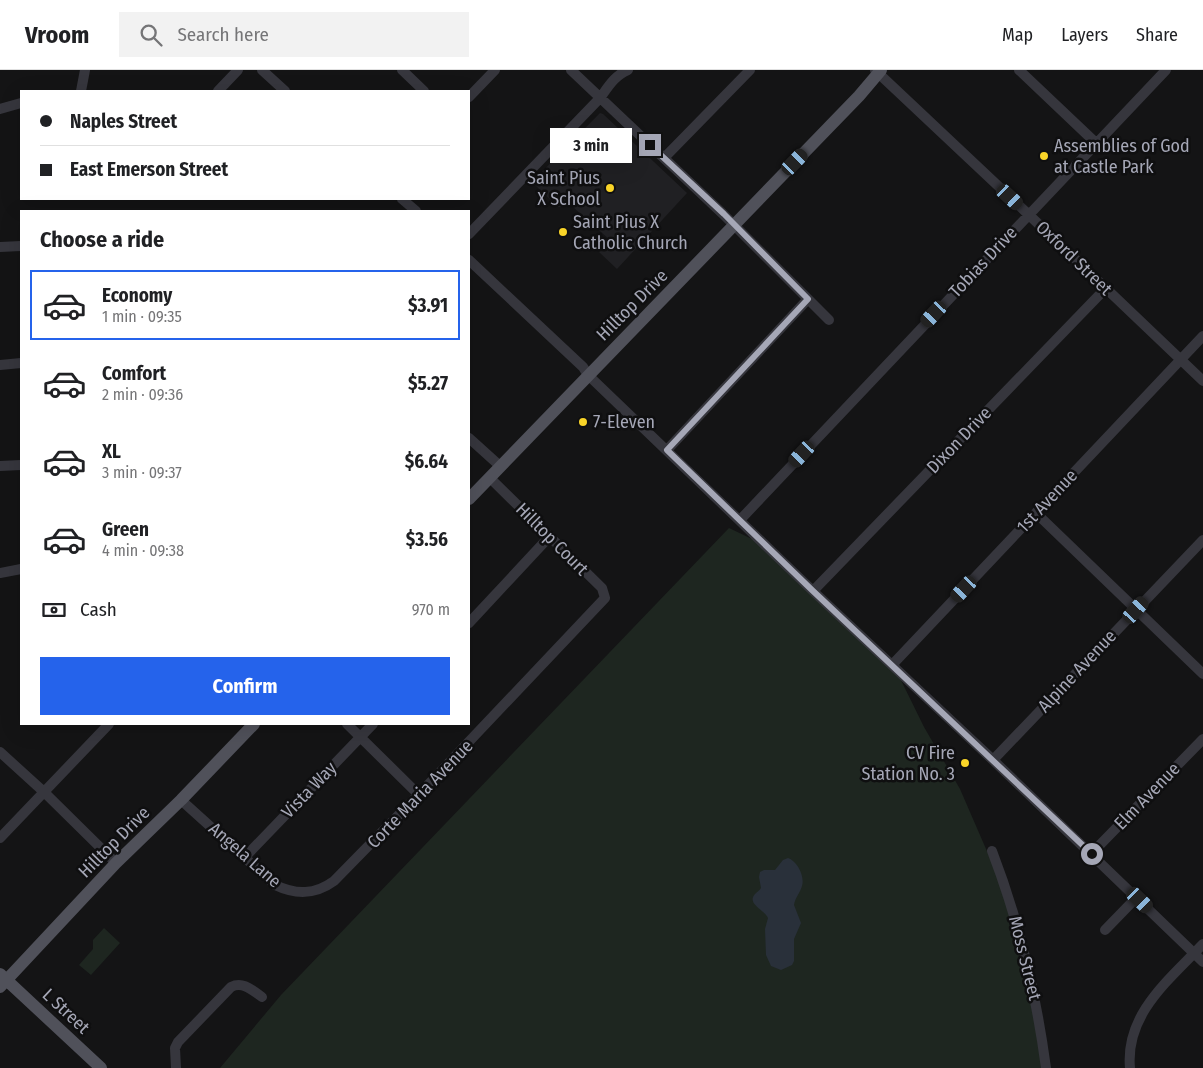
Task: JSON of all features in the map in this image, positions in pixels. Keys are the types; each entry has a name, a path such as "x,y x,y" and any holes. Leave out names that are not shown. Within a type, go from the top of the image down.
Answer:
{"main road":[{"name":"Hilltop Drive","path":"470,498 858,96 878,71"},
{"name":"Hilltop Drive","path":"2,980 253,725"},
{"name":"L Street","path":"2,980 101,1068"}],"street":[{"path":"81,90 85,70"},
{"path":"219,90 238,70"},
{"path":"262,70 284,90"},
{"path":"402,70 423,90"},
{"path":"470,96 495,70"},
{"path":"571,70 734,225 830,320"},
{"path":"470,233 600,98 616,78 628,70"},
{"path":"664,158 750,70"},
{"path":"1019,70 1097,144"},
{"name":"Tobias Drive","path":"740,520 1166,70"},
{"name":"Oxford Street","path":"878,71 1203,381"},
{"path":"0,109 20,103"},
{"path":"403,200 415,210"},
{"path":"0,248 20,246"},
{"path":"470,261 1203,962"},
{"name":"Dixon Drive","path":"813,591 1106,288"},
{"path":"667,450 808,299"},
{"name":"1st Avenue","path":"892,665 1203,336"},
{"path":"0,365 20,363"},
{"path":"470,439 500,466"},
{"path":"0,466 20,464"},
{"name":"Hilltop Court","path":"490,478 602,588 605,598 601,603"},
{"path":"1036,513 1203,674"},
{"path":"470,622 550,536"},
{"name":"Alpine Avenue","path":"993,760 1203,540"},
{"path":"0,573 20,569"},
{"name":"Corte Maria Avenue","path":"341,875 601,603"},
{"path":"0,838 108,725"},
{"path":"348,725 419,795"},
{"name":"Vista Way","path":"245,857 372,725"},
{"name":"Elm Avenue","path":"1092,854 1203,739"},
{"path":"0,752 44,792 116,864"},
{"name":"Angela Lane","path":"181,800 275,885 296,892 310,892 322,889 341,875"},
{"name":"Moss Street","path":"992,851 1011,904 1027,960 1038,1012 1046,1068"},
{"path":"1105,930 1136,897"},
{"path":"1130,1068 1130,1043 1138,1020 1155,995 1203,944"},
{"path":"176,1068 175,1048 178,1042 231,987 236,984 246,985 262,997"}],"shaded area":[{"name":"Saint Pius X School","path":"600,113 687,193 617,269 599,252 610,240 573,207 558,207 532,182"},
{"path":"729,528 773,549 893,664 924,727 960,789 1009,906 1046,1068 220,1068 281,995"},
{"path":"788,858 797,866 803,882 794,905 801,923 794,939 794,961 792,965 781,970 771,966 766,955 765,929 768,918 754,904 753,898 761,888 760,872 775,870 783,860"},
{"path":"104,928 120,943 91,975 79,965 93,949 93,940"}],"place":[{"name":"Assemblies of God at Castle Park","path":"1044,156"},
{"name":"Saint Pius X School","path":"610,188"},
{"name":"Saint Pius X Catholic Church","path":"563,232"},
{"name":"7-Eleven","path":"583,422"},
{"name":"CV Fire Station No. 3","path":"965,763"}],"route":[{"path":"650,145 724,214 808,299 667,450 813,591 1092,854"}]}
